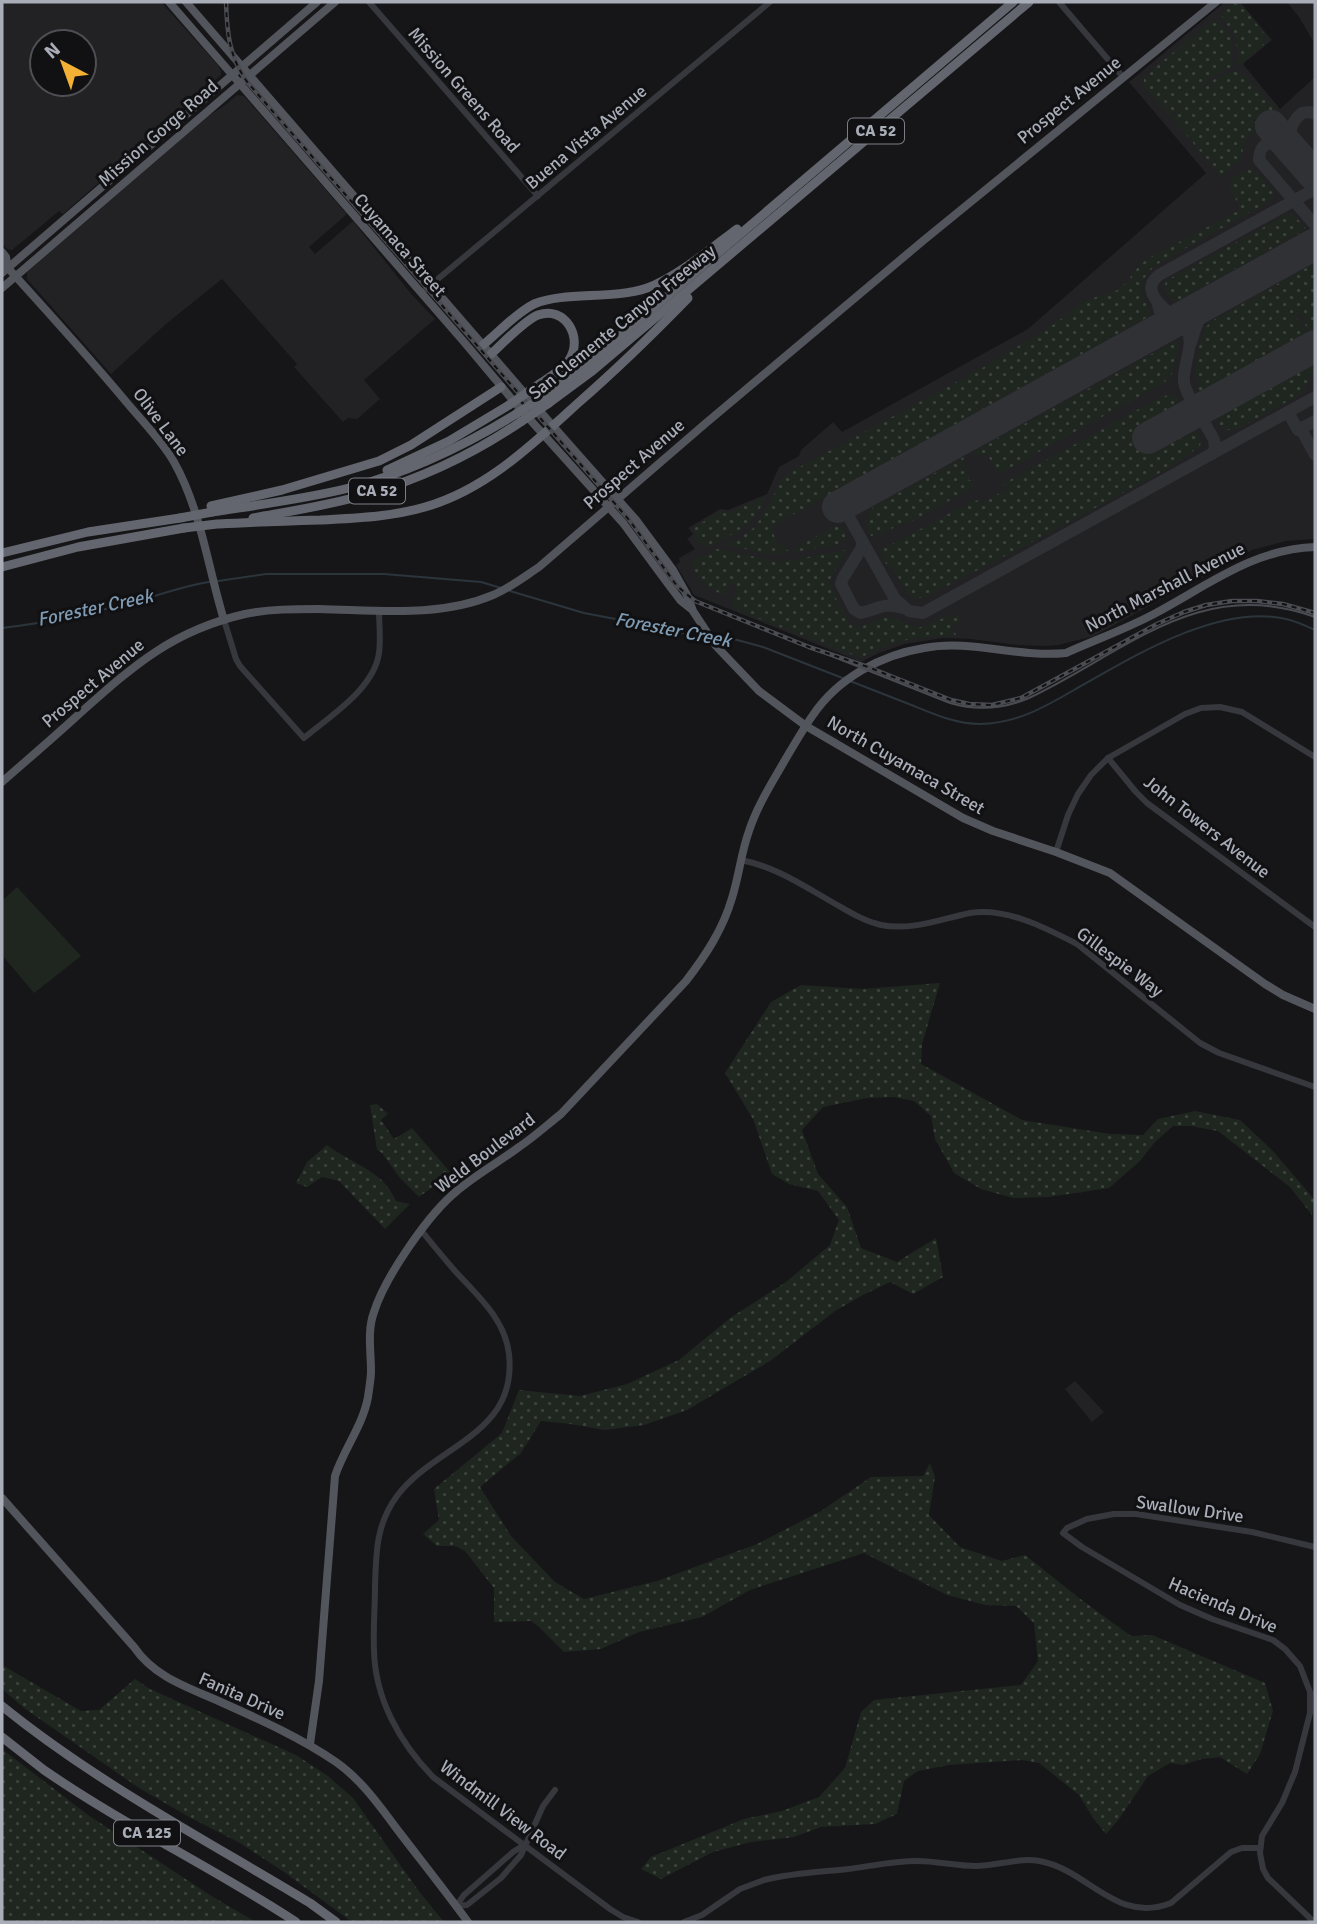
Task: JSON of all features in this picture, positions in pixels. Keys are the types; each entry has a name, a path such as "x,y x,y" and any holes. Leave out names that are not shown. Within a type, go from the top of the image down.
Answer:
{"highway":[{"name":"San Clemente Canyon Freeway","path":"546,400 1013,2"},
{"name":"San Clemente Canyon Freeway","path":"2,567 78,547 330,503 380,490 440,468 467,454 592,372 1029,2"},
{"path":"483,345 536,303 631,293 667,279 803,180"},
{"path":"218,524 367,518 425,507 462,493 544,436 632,355 723,261"},
{"path":"294,499 360,479 412,459 459,436 509,405 569,361 573,353 573,333 565,320 553,314 537,315 491,354"},
{"path":"211,509 379,461 411,445 501,387"},
{"name":"San Clemente Canyon Freeway","path":"2,554 57,538 211,509 294,499 348,488 425,462 519,418"},
{"name":"CA 125","path":"2,1706 35,1733 108,1782 336,1922"},
{"name":"CA 125","path":"2,1737 44,1769 101,1806 264,1900 296,1922"}],"main road":[{"name":"Cuyamaca Street","path":"169,2 501,387 609,506"},
{"name":"Cuyamaca Street","path":"186,2 618,499"},
{"name":"Mission Gorge Road","path":"4,269 317,2"},
{"name":"Mission Gorge Road","path":"2,288 335,2"},
{"name":"Prospect Avenue","path":"2,782 119,678 145,657 182,636 245,614 279,609 406,610 446,607 497,593 519,580 539,567 924,240 1216,2"},
{"path":"101,203 109,189 125,174 127,165"},
{"path":"70,229 69,223 88,205 94,194"},
{"path":"2,252 6,257 4,269"},
{"name":"Olive Lane","path":"4,269 15,276 103,374 166,450 186,487 224,620"},
{"name":"North Cuyamaca Street","path":"618,499 668,562 702,627 716,646 759,691 806,726 963,818 1110,873 1265,984 1315,1009"},
{"name":"North Cuyamaca Street","path":"609,506 681,601 693,611"},
{"name":"North Marshall Avenue","path":"806,726 818,708 838,688 880,661 938,646 1050,655 1066,653 1156,613 1247,562 1277,552 1315,547"},
{"name":"Weld Boulevard","path":"310,1744 319,1681 335,1476 367,1401 371,1374 369,1336 374,1311 385,1286 421,1230 444,1202 561,1114 686,981 713,943 725,919 746,839 757,810 806,726"},
{"name":"Fanita Drive","path":"2,1498 142,1659 186,1688 310,1744 355,1777 468,1922"}],"street":[{"name":"Mission Greens Road","path":"369,2 537,196"},
{"name":"Buena Vista Avenue","path":"421,293 770,2"},
{"path":"1059,2 1123,77"},
{"path":"224,620 240,666 304,738 359,691 371,676 379,652 379,610"},
{"path":"1056,852 1078,794 1091,775 1108,758 1185,714 1201,708 1220,707 1242,712 1315,757"},
{"name":"John Towers Avenue","path":"1108,758 1147,803 1315,927"},
{"name":"Gillespie Way","path":"741,860 776,870 854,915 881,925 916,926 973,913 1013,916 1077,944 1200,1043 1219,1053 1315,1087"},
{"name":"Windmill View Road","path":"421,1230 498,1321 507,1346 509,1369 505,1392 489,1420 478,1432 408,1483 396,1496 384,1518 376,1547 374,1651 384,1700 403,1741 417,1760 442,1785 610,1909 638,1922"},
{"name":"Swallow Drive","path":"1063,1533 1067,1528 1087,1519 1114,1514 1136,1514 1252,1532 1315,1547"},
{"name":"Hacienda Drive","path":"1063,1533 1180,1605 1273,1640 1285,1648 1300,1666 1310,1692 1310,1713 1295,1772 1282,1803 1262,1836 1260,1848"},
{"path":"456,1906 467,1905 501,1878 520,1855 555,1790"},
{"path":"456,1906 464,1895 524,1845"},
{"path":"684,1922 702,1915 740,1889 764,1880 916,1861 973,1866 1025,1860 1040,1861 1062,1869 1120,1910 1137,1914 1149,1913 1171,1903 1239,1848 1260,1848 1268,1878 1314,1922"}],"shaded area":[{"path":"2,2 161,2 217,64 221,75 63,214 59,211 12,250 2,243"},
{"path":"1225,2 1240,2 1272,40 1243,64 1280,109 1315,77 1315,539 1286,541 1252,550 1094,636 1058,645 1017,645 943,638 905,644 861,662 694,595 676,565 680,562 679,558 695,549 687,539 693,534 688,528 720,509 728,510 767,494 779,467 799,456 801,450 833,422 842,432 1028,329 1206,173 1129,82"},
{"path":"1287,2 1315,2 1315,44 1299,17"},
{"path":"1233,3 1242,5 1269,40 1241,66 1238,64 1236,39 1221,15"},
{"path":"1217,20 1231,37 1233,66 1212,77 1170,116 1144,86 1144,79"},
{"path":"1234,71 1244,74 1277,111 1246,139 1242,158 1221,176 1172,118 1208,83"},
{"path":"237,95 244,96 346,213 309,247 315,254 353,221 412,295 435,319 364,380 380,399 357,419 348,418 343,422 294,367 297,364 222,279 166,324 111,374 27,279 27,272 208,116"},
{"path":"1253,169 1274,192 1273,199 1156,265 1142,282 1142,293 1150,313 1146,318 778,523 773,529 774,536 780,545 789,551 775,555 725,545 739,539 756,526 787,474 984,367 1053,325 1086,300 1116,291 1147,259 1238,211 1240,208 1229,181 1246,170"},
{"path":"1288,214 1295,216 1305,228 1303,231 1177,301 1163,288 1167,280"},
{"path":"1315,263 1315,334 1312,336 1301,313 1296,317 1310,337 1208,393 1200,392 1196,376 1198,356 1202,337 1210,322"},
{"path":"1176,342 1178,345 1174,370 1163,383 997,475 988,455 974,455 973,452"},
{"path":"1315,359 1315,369 1309,376 1307,387 1299,395 1237,429 1227,430 1217,424 1216,416 1224,409"},
{"path":"1169,395 1178,397 1182,407 1141,432 1149,446 1154,446 1194,427 1201,440 1200,446 1174,465 928,596 914,599 892,566 888,567 879,551 971,502 979,500 982,503 1009,486 997,487"},
{"path":"964,457 965,466 962,468 967,471 964,475 969,474 967,481 970,480 974,487 905,525 901,524 871,536 865,522 873,507"},
{"path":"765,497 755,516 732,534 704,548 694,537 696,534 692,529 720,511 728,513"},
{"path":"837,525 843,529 846,540 840,540 840,544 795,552 792,550"},
{"path":"717,549 780,562 847,550 828,583 849,624 858,628 886,617 913,627 922,627 951,615 958,617 960,622 951,627 957,636 907,640 883,647 861,658 733,609 736,585 730,582 724,595 719,593 705,583 691,565"},
{"path":"17,887 81,956 34,993 2,955 2,901"},
{"path":"940,983 922,1044 921,1064 1022,1120 1110,1134 1143,1135 1158,1119 1195,1111 1240,1120 1273,1151 1314,1199 1312,1215 1290,1187 1218,1131 1173,1126 1154,1143 1140,1161 1109,1188 1049,1197 1013,1198 981,1189 954,1173 935,1139 931,1116 914,1101 894,1097 867,1098 823,1107 802,1130 818,1174 847,1207 861,1248 897,1262 936,1238 943,1277 913,1294 890,1282 863,1295 835,1311 770,1361 687,1410 644,1425 605,1430 541,1421 521,1453 480,1487 511,1536 555,1582 584,1599 657,1581 757,1544 821,1511 871,1477 923,1476 930,1463 935,1477 929,1515 960,1547 1002,1561 1025,1555 1131,1636 1152,1635 1265,1683 1273,1711 1260,1754 1247,1774 1220,1757 1183,1765 1170,1763 1148,1776 1106,1834 1079,1795 1039,1763 1022,1760 949,1765 918,1771 904,1781 897,1814 875,1824 821,1827 794,1837 751,1842 713,1852 661,1879 641,1869 651,1857 744,1819 782,1811 819,1797 845,1768 861,1712 874,1700 1021,1685 1038,1661 1034,1623 1016,1606 985,1605 947,1595 864,1553 750,1590 702,1617 639,1632 601,1649 564,1652 531,1621 494,1622 494,1588 465,1551 455,1546 437,1546 423,1534 439,1520 434,1489 502,1433 519,1390 580,1396 627,1384 679,1360 730,1318 786,1282 830,1245 839,1220 818,1191 789,1184 772,1174 753,1119 725,1073 771,1002 801,985 863,989"},
{"path":"377,1104 388,1114 381,1120 394,1139 412,1128 451,1173 419,1197 377,1150 370,1105"},
{"path":"327,1145 375,1175 390,1190 396,1201 410,1204 385,1229 339,1181 322,1177 307,1187 296,1183 307,1162"},
{"path":"1075,1381 1104,1412 1092,1422 1065,1389"},
{"path":"2,1665 81,1711 99,1710 135,1679 150,1689 296,1755 328,1776 353,1798 444,1922 352,1922 240,1843 139,1788 24,1708 2,1689"},
{"path":"2,1749 88,1815 256,1922 2,1922"}],"waterway":[{"name":"Forester Creek","path":"218,581 266,574 384,574 481,582 501,588"},
{"name":"Forester Creek","path":"2,628 82,614 209,582"},
{"name":"Forester Creek","path":"510,591 584,613 705,637"},
{"name":"Forester Creek","path":"850,681 947,718 971,724 993,723 1018,718 1040,708 1148,649 1204,626 1260,616 1290,620 1315,630"},
{"name":"Forester Creek","path":"714,637 730,638 763,647 845,679"}],"taxiway":[{"path":"1294,152 1291,141 1294,122 1302,113 1315,114"},
{"path":"1294,152 1277,144 1267,144 1260,152 1259,160 1315,225"},
{"path":"1212,454 1215,448 1214,440 1184,382 1189,335 1154,297 1153,282 1159,275 1315,189"},
{"path":"1191,343 1205,309 1219,297 1251,280"},
{"path":"1116,353 1156,330 1161,315 1157,301"},
{"path":"1166,311 1182,314 1207,302"},
{"path":"842,505 895,599 909,611 923,613 1315,397"},
{"path":"1288,412 1298,430 1315,421"},
{"path":"1301,429 1315,455"},
{"path":"861,539 861,549 841,584 854,609 861,613 886,606 903,608"}],"runway":[{"path":"1271,126 1315,176"},
{"path":"838,507 1315,244"},
{"path":"1148,438 1315,346"}],"tram line":[{"path":"809,647 950,703 990,708 1029,698 1165,624 1200,612 1235,605 1274,607 1315,617"}],"railway":[{"path":"226,2 230,44 248,83 630,521 677,586 695,601 951,700 992,705 1021,698 1157,624 1206,605 1257,601 1283,604 1315,613"}]}
